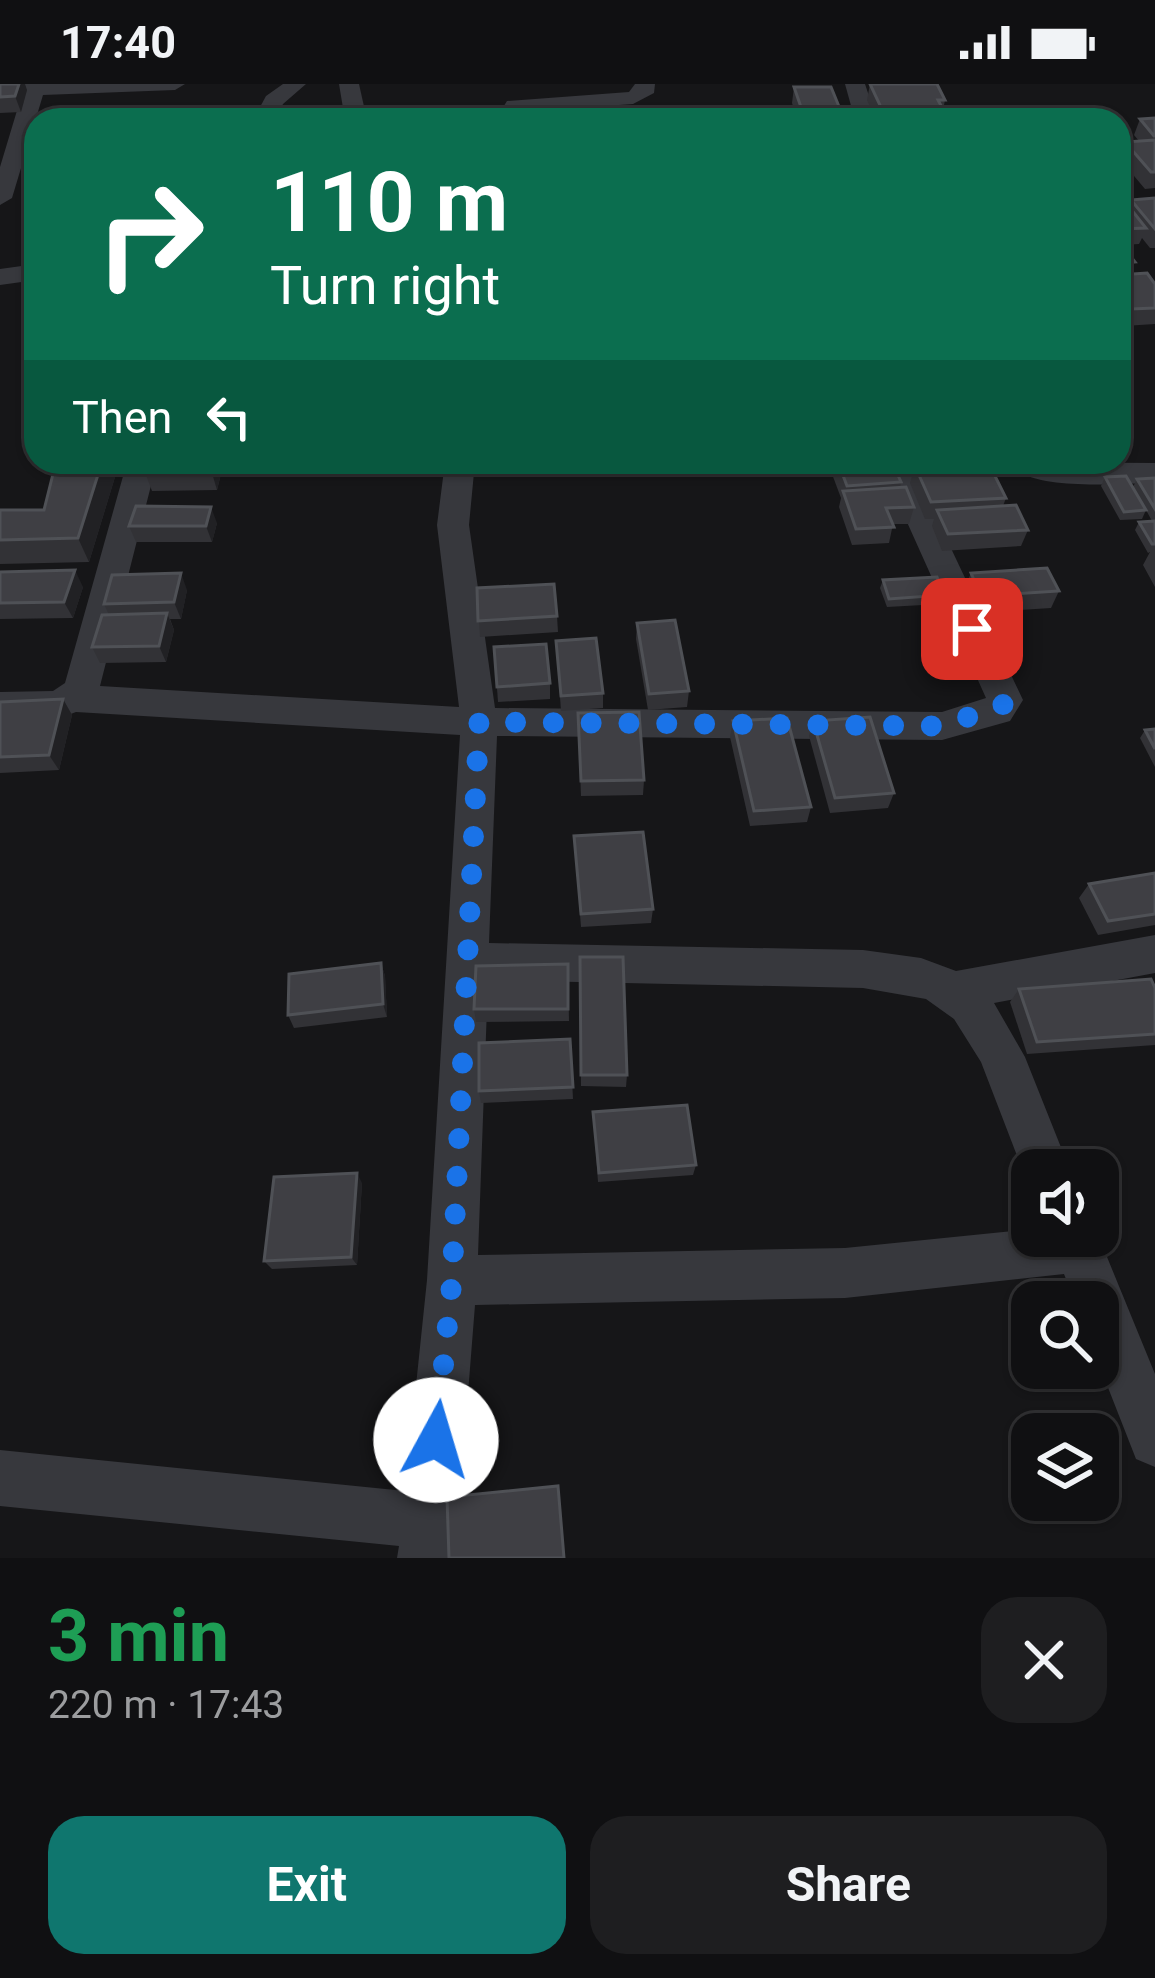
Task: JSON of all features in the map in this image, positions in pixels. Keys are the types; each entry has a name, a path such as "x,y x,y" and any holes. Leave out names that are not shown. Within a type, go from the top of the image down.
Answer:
{"street":[{"path":"35,87 175,84"},
{"path":"270,108 296,84"},
{"path":"514,108 633,98 643,93 646,84"},
{"path":"0,199 24,132"},
{"path":"76,698 139,474"},
{"path":"0,1478 427,1539 452,1280 479,722 453,524 459,474"},
{"path":"0,708 61,704 76,698 479,722 942,726 1002,709 1002,692 902,474"},
{"path":"953,991 1155,954"},
{"path":"467,961 863,969 918,976 953,991 978,1013 1037,1149"},
{"path":"452,1280 752,1279 886,1270 1011,1251"},
{"path":"1083,1257 1151,1417"}],"building":[{"path":"0,84 19,84 15,96 0,97"},
{"path":"870,84 937,84 945,100 938,100 942,108 881,108"},
{"path":"794,87 831,87 840,108 801,108"},
{"path":"1155,118 1155,136 1154,136 1140,119"},
{"path":"1155,140 1155,172 1131,149 1131,142"},
{"path":"1155,198 1155,229 1131,200"},
{"path":"1131,209 1146,228 1131,229"},
{"path":"1147,273 1155,284 1155,308 1131,309 1131,274"},
{"path":"53,474 98,474 78,538 0,540 0,510 44,510"},
{"path":"842,474 897,474 901,482 847,486"},
{"path":"919,474 994,474 1006,498 931,502"},
{"path":"1126,476 1146,510 1124,512 1105,477"},
{"path":"1155,478 1155,509 1137,479"},
{"path":"906,487 914,507 886,508 894,527 856,529 843,491"},
{"path":"1016,505 1028,530 948,534 937,510"},
{"path":"136,506 211,507 206,526 129,526"},
{"path":"1155,521 1155,544 1152,544 1139,522"},
{"path":"1047,568 1059,591 981,596 971,573"},
{"path":"75,570 64,602 0,603 0,572"},
{"path":"181,573 174,602 104,604 112,575"},
{"path":"937,577 944,595 889,599 883,580"},
{"path":"554,584 557,616 478,621 477,588"},
{"path":"167,613 159,646 92,647 102,615"},
{"path":"675,620 689,691 649,694 637,623"},
{"path":"596,638 603,693 561,696 556,641"},
{"path":"546,644 550,683 497,687 494,647"},
{"path":"63,699 49,755 0,757 0,702"},
{"path":"639,712 644,780 581,781 578,713"},
{"path":"870,717 894,793 835,798 813,721"},
{"path":"787,718 811,807 754,811 733,721"},
{"path":"1155,729 1155,749 1145,730"},
{"path":"643,832 653,909 581,914 574,836"},
{"path":"1155,873 1155,914 1108,921 1089,884"},
{"path":"580,957 623,957 627,1075 581,1075"},
{"path":"381,963 383,1004 288,1015 289,974"},
{"path":"568,964 568,1009 474,1009 476,966"},
{"path":"1151,979 1155,1034 1037,1042 1019,989"},
{"path":"570,1039 573,1087 479,1091 479,1043"},
{"path":"687,1105 696,1165 599,1173 593,1112"},
{"path":"357,1173 351,1257 264,1261 274,1177"},
{"path":"558,1486 564,1558 449,1558 447,1497"}],"route":[{"path":"436,1440 452,1280 479,722 942,726 1002,709 1005,700 972,629"}]}
